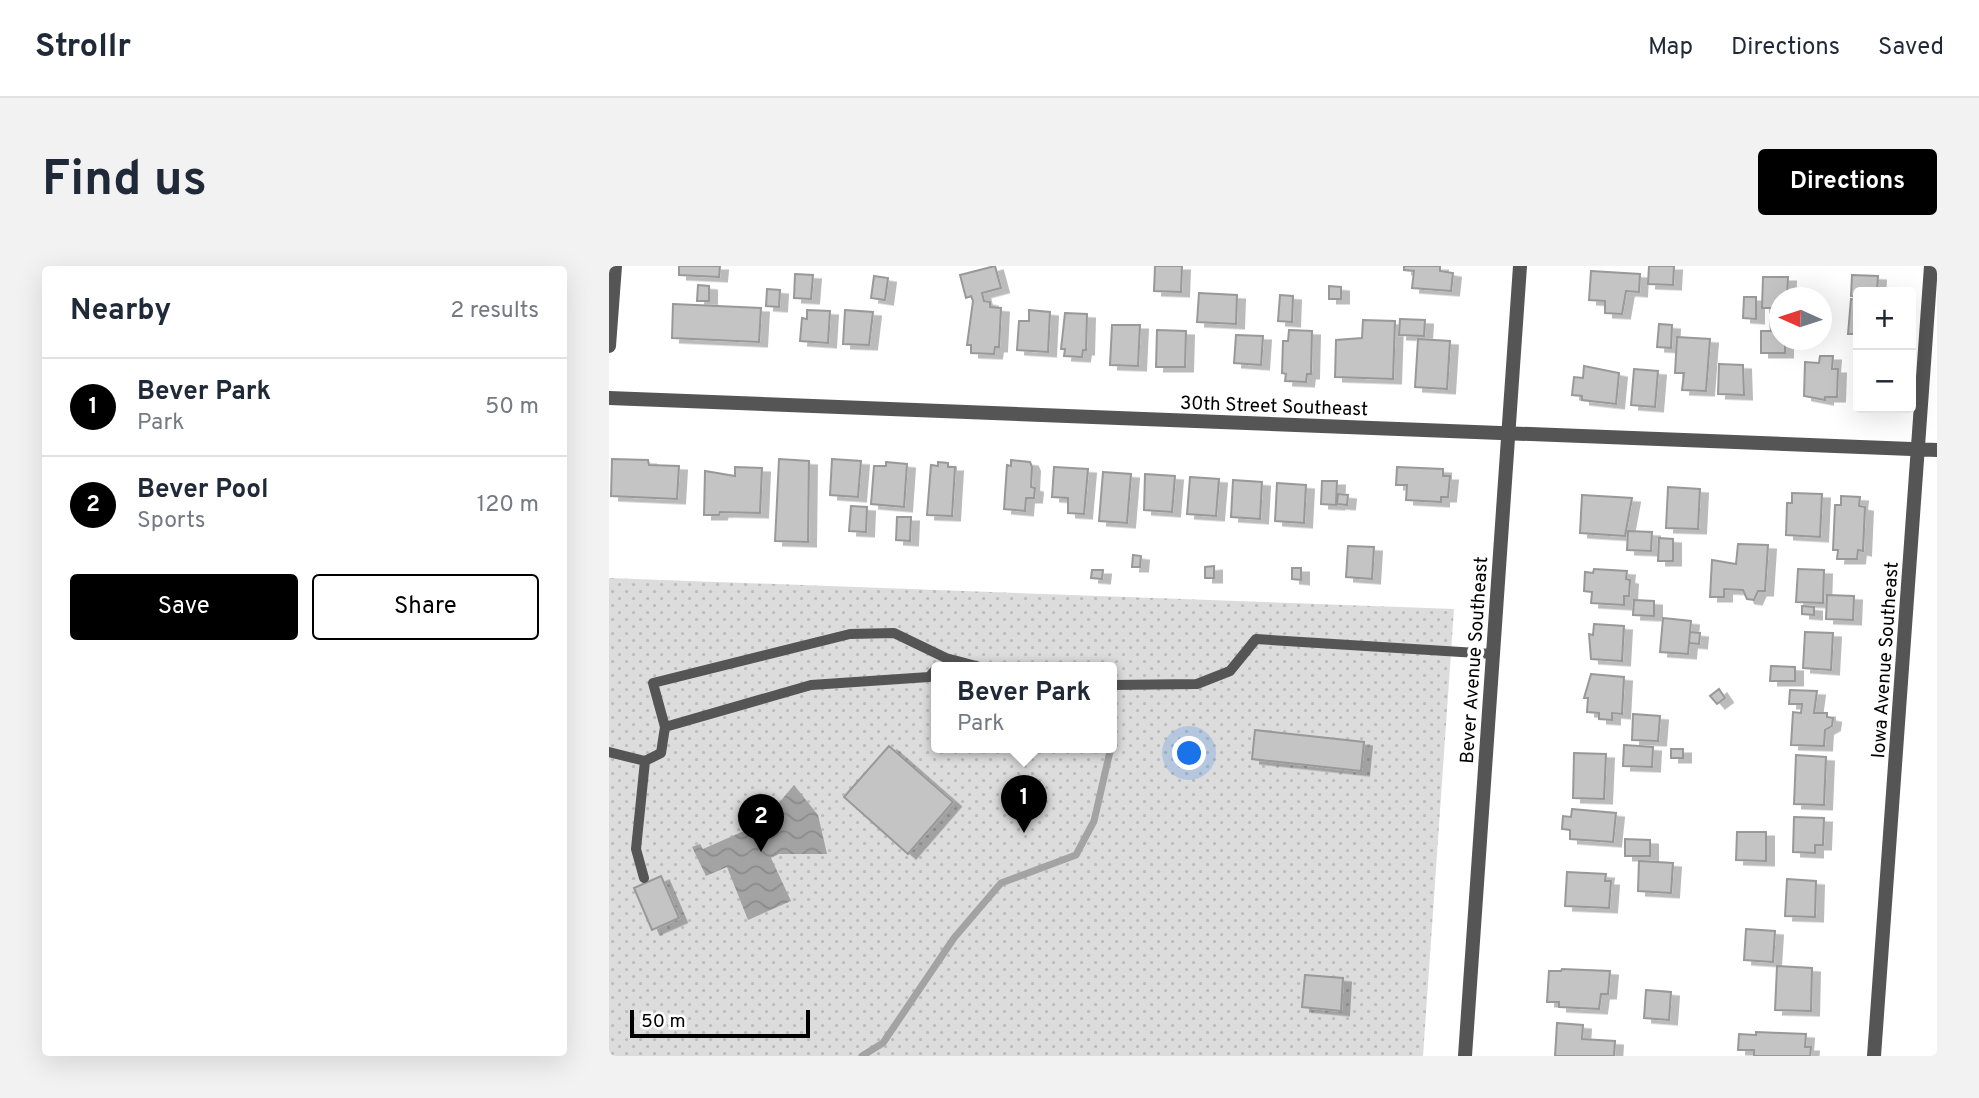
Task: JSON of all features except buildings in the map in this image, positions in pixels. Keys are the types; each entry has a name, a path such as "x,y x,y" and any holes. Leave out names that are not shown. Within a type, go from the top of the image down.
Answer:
{"street":[{"path":"609,346 615,266"},
{"name":"Bever Avenue Southeast","path":"1465,1056 1520,266"},
{"name":"Iowa Avenue Southeast","path":"1874,1056 1931,266"},
{"name":"30th Street Southeast","path":"609,398 1937,450"}],"lane":[{"path":"609,752 645,761 661,753 665,727 653,683 851,634 894,633 946,658 961,662"},
{"path":"1117,685 1197,684 1230,671 1256,639 1493,654"},
{"path":"942,662 946,658"},
{"path":"665,727 811,685 931,675"},
{"path":"645,761 636,849 645,878"}],"shaded area":[{"path":"609,578 1454,609 1423,1056 609,1056"}],"water":[{"path":"794,785 818,815 827,854 779,854 771,858 791,901 748,920 727,867 706,876 692,847 700,844 703,849 762,823"}],"waterway":[{"path":"862,1056 883,1043 954,938 1001,883 1076,855 1094,821 1110,753"}],"place":[{"name":"Bever Park","path":"1024,833"},
{"name":"Bever Pool","path":"761,852"}]}
